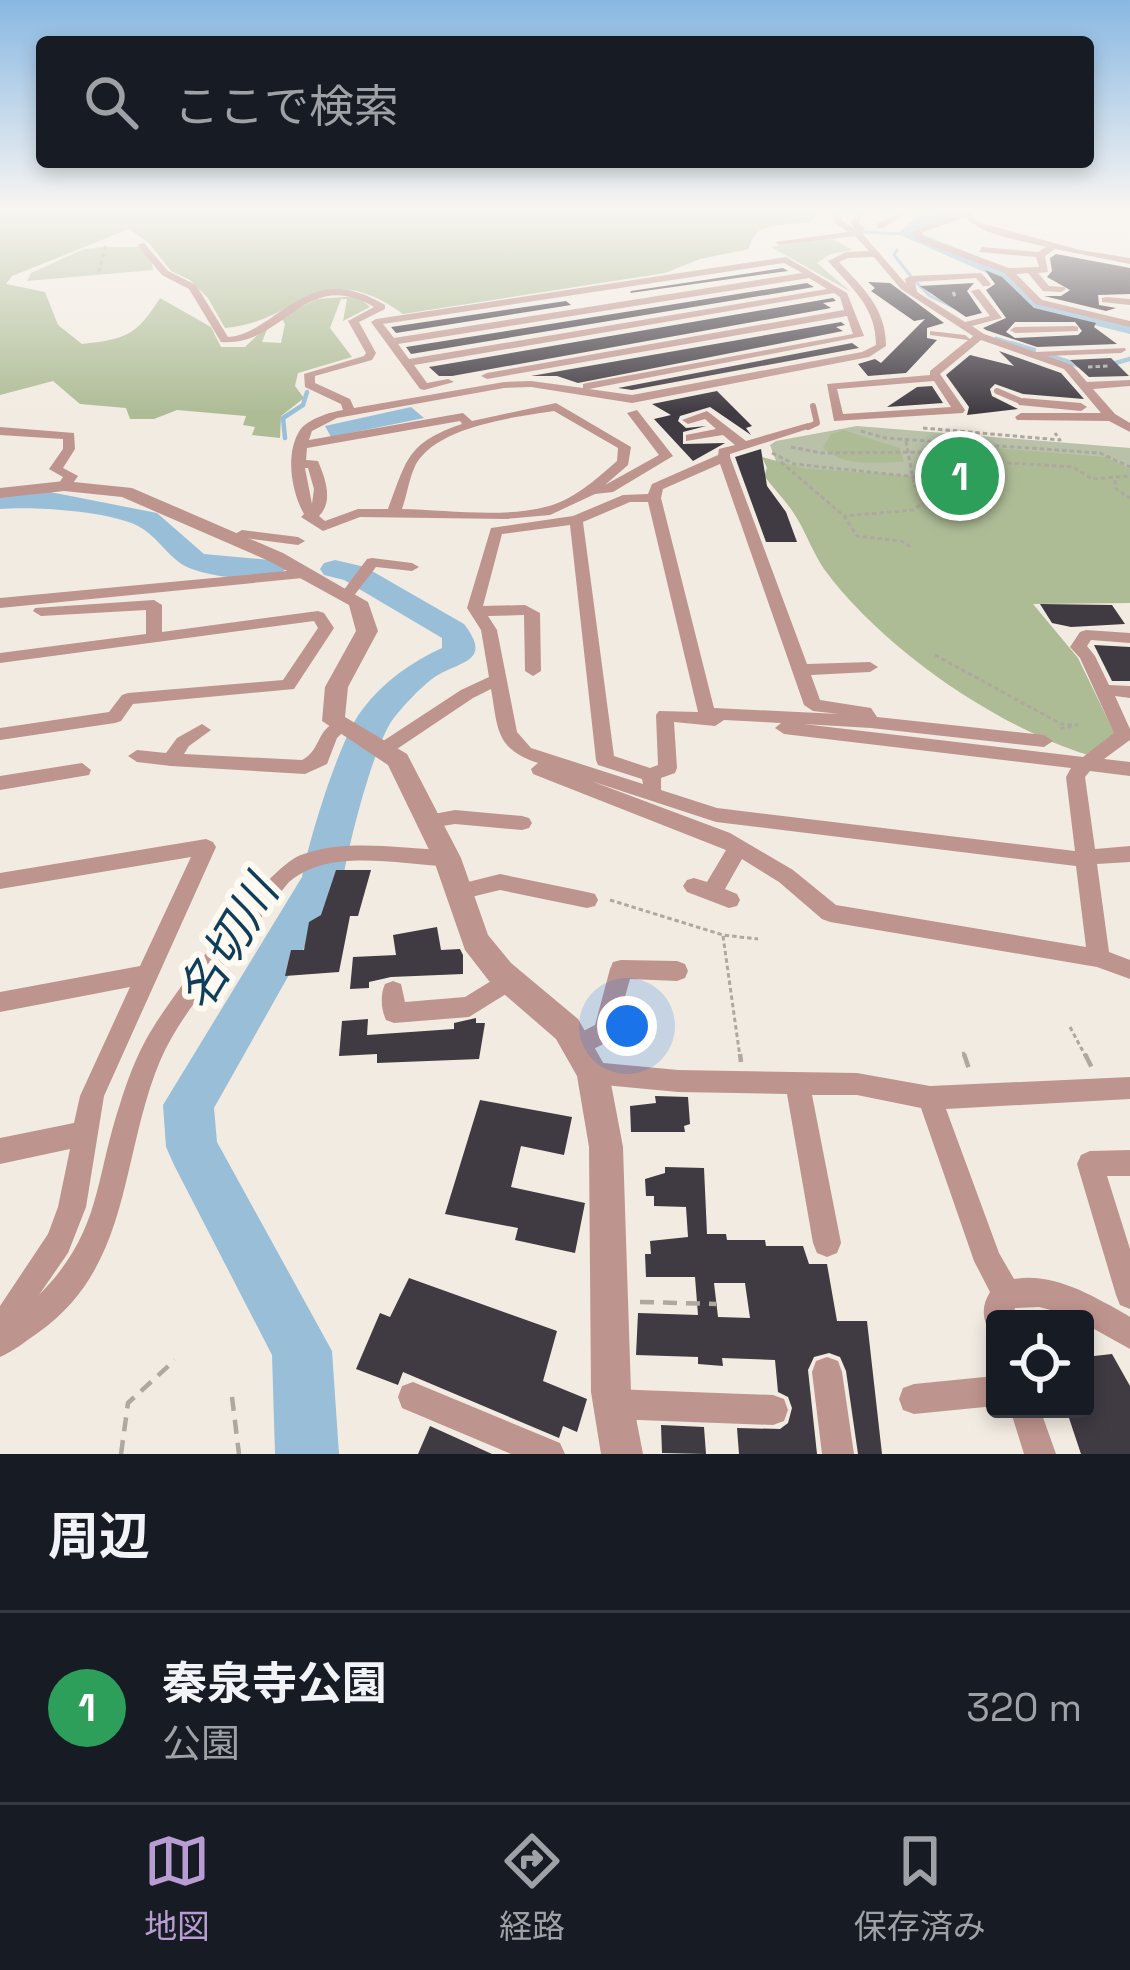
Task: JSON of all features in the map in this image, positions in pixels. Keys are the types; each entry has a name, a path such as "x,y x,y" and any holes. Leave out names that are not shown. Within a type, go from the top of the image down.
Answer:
{"street":[{"path":"173,277 193,287 225,340 232,343 248,340 295,302 338,293 368,296 381,307 352,321 371,353 368,358 310,374 309,385 346,402 350,412"},
{"path":"667,277 376,322 424,386 851,312"},
{"path":"682,277 808,366"},
{"path":"392,343 793,277"},
{"path":"587,386 859,336 836,290 815,277"},
{"path":"323,527 308,517 318,510 321,489 313,464 299,464 313,424 350,412 520,384 619,399 865,355 881,346 882,336 865,291 850,277"},
{"path":"897,277 967,331"},
{"path":"913,292 910,279 924,277"},
{"path":"944,277 954,295"},
{"path":"921,369 967,331 997,318 979,277"},
{"path":"1014,277 1040,302 1130,324"},
{"path":"1036,277 1046,289 1061,289"},
{"path":"407,363 836,290"},
{"path":"563,293 678,390"},
{"path":"1106,300 1130,302"},
{"path":"937,312 967,331 1068,367 1107,414 1130,428"},
{"path":"1043,317 1080,351"},
{"path":"1015,331 1075,329"},
{"path":"934,333 967,331"},
{"path":"935,378 827,380 843,422 959,410 934,374 967,331"},
{"path":"1036,353 1121,350"},
{"path":"1085,386 1130,383"},
{"path":"424,399 441,421"},
{"path":"452,404 466,421"},
{"path":"276,556 323,527 358,513 532,513 565,506 623,462 625,447 566,410 543,409 302,445"},
{"path":"1022,410 1107,414"},
{"path":"1022,410 1044,418 1107,414"},
{"path":"633,413 666,450 669,466 644,484 646,497 708,716"},
{"path":"688,420 707,416 751,444"},
{"path":"394,513 414,457 425,445 466,421"},
{"path":"808,427 724,452 724,457 813,705 866,712 871,722"},
{"path":"0,431 70,436 69,449 56,469 71,476 64,486"},
{"path":"690,438 725,431"},
{"path":"724,457 669,478 646,497 576,520 496,531 476,611 489,630 508,734 539,768 738,847 786,876 830,913 1099,958 1130,970"},
{"path":"590,491 608,489 664,458"},
{"path":"0,493 64,486 127,491 308,574"},
{"path":"576,520 605,760 716,815 1067,859 1130,854"},
{"path":"242,534 298,541"},
{"path":"412,567 372,562 356,583 367,631 331,709 360,737 398,760 447,858 476,941 509,980 557,1018 587,1059 606,1147 612,1404 622,1454"},
{"path":"0,603 308,574 356,583"},
{"path":"0,613 154,605 154,638"},
{"path":"476,611 525,610 532,614 532,671"},
{"path":"0,658 318,616 326,628 288,685 128,699 115,717 0,734"},
{"path":"1099,958 1075,777 1083,765 1100,758 1124,735 1078,647 1085,634 1130,638"},
{"path":"800,670 871,667"},
{"path":"136,756 171,760 254,757 310,765 320,759 328,735 360,737 499,679"},
{"path":"1103,690 1130,692"},
{"path":"652,783 668,768 665,715 871,722 1044,741"},
{"path":"708,716 1130,769"},
{"path":"171,760 183,742 202,730"},
{"path":"524,752 652,783"},
{"path":"0,783 82,770"},
{"path":"430,821 455,817 522,823"},
{"path":"0,881 206,847 92,1096 72,1207 58,1244 18,1300 0,1339"},
{"path":"712,893 738,847"},
{"path":"0,1339 38,1319 90,1257 119,1170 128,1114 165,1030 280,879 311,859 447,858"},
{"path":"459,892 500,882 587,901"},
{"path":"587,1059 604,1032 621,969 677,970"},
{"path":"0,1002 146,975"},
{"path":"392,991 394,1013 469,1007 509,980"},
{"path":"587,1059 745,1082 857,1084 930,1098 1130,1088"},
{"path":"797,1082 827,1244"},
{"path":"930,1098 1002,1307 1018,1291 1056,1296 1130,1334"},
{"path":"0,1151 86,1133"},
{"path":"1130,1163 1090,1165 1130,1295"},
{"path":"827,1372 838,1454"},
{"path":"914,1399 986,1392"},
{"path":"412,1397 549,1454"},
{"path":"612,1404 773,1410"},
{"path":"1027,1418 1040,1454"}],"lane":[{"path":"997,391 1022,410"},
{"path":"808,427 817,423 813,406"}],"path":[{"path":"922,428 1060,440 1044,418"},
{"path":"843,422 876,428"},
{"path":"843,422 868,436 1100,453 1130,467"},
{"path":"906,439 914,485 932,497"},
{"path":"751,444 779,460 844,516 857,536 913,548"},
{"path":"987,445 993,462"},
{"path":"787,446 822,453 908,452 1064,465 1092,479 1130,476"},
{"path":"779,460 983,484 978,489 946,488 914,510 844,516"},
{"path":"1115,480 1115,488 1130,497"},
{"path":"841,505 850,512"},
{"path":"935,655 1061,724 1077,725 1064,727 1044,741"},
{"path":"587,901 591,896 626,903 723,935 758,939"},
{"path":"723,935 745,1082"},
{"path":"1070,1027 1103,1089"},
{"path":"608,1300 716,1304"},
{"path":"121,1454 128,1403 175,1360"},
{"path":"232,1397 239,1454"}],"green space":[{"path":"0,277 11,277 6,284 45,292 58,325 82,344 128,333 144,321 160,298 211,327 221,347 245,347 269,324 262,342 281,343 285,324 281,317 317,299 357,296 370,307 343,321 347,299 341,299 330,328 352,357 298,373 295,386 304,398 281,416 280,438 252,435 255,427 243,425 246,416 177,410 154,419 130,419 126,408 80,404 53,381 0,395"},
{"path":"29,277 74,277 27,281"},
{"path":"183,277 640,277 403,314 375,297 330,290 251,323 225,328 208,298"},
{"path":"857,426 1130,448 1130,488 951,492 777,464 770,445"},
{"path":"843,430 900,448 904,462 860,462 831,454 823,447 831,434"},
{"path":"994,448 1106,457 1130,469 1130,603 1033,604 1078,658 1115,734 1088,755 979,704 908,655 877,627 824,569 794,514 764,476 767,468 762,457 803,468 960,480 958,475 916,469 930,467 932,456 995,466 1000,461"}],"water":[{"path":"411,407 424,418 331,437 325,426"}],"building":[{"path":"724,277 746,277 630,293"},
{"path":"990,277 1002,277 1034,308 1096,323 1094,327 1117,344 1037,347 986,330 983,328 1006,318 986,290 995,284","holes":["1015,322 1075,322 1082,331 1015,338 1006,332"]},
{"path":"1047,277 1130,277 1130,294 1098,295 1099,305 1116,308 1106,311 1044,296 1061,296 1070,290"},
{"path":"868,282 890,283 944,323 927,328 927,338 937,340 906,373 868,376 858,364 875,359 881,363 925,319 914,321 871,291 875,288"},
{"path":"807,283 814,287 411,354 406,347"},
{"path":"974,283 967,291 982,313 966,317 920,286"},
{"path":"833,298 836,301 823,303 831,308 452,376 439,376 429,367"},
{"path":"566,301 571,305 396,333 391,327"},
{"path":"841,322 845,325 836,327 843,331 578,383 557,376 531,376"},
{"path":"852,343 859,348 632,390 618,388"},
{"path":"999,351 1061,373 1084,399 1023,394 995,384 990,389 992,396 1018,409 967,415 969,407 946,375 970,355 1014,366"},
{"path":"1111,358 1129,376 1089,377 1070,360"},
{"path":"932,386 943,403 887,407 917,387"},
{"path":"717,391 752,426 746,428 751,435 710,407 680,416 678,421 686,428 706,426 683,432 683,444 725,443 693,461 654,419 671,415 652,404"},
{"path":"761,449 767,486 786,512 797,542 766,542 735,457"},
{"path":"1040,604 1112,605 1125,624 1071,627 1052,623"},
{"path":"1094,645 1130,647 1130,681 1112,681"},
{"path":"336,870 371,870 358,916 350,916 339,972 285,976 291,950 304,950 309,922 321,915"},
{"path":"437,927 441,950 460,949 463,974 391,977 369,982 369,988 350,989 353,957 396,955 393,935"},
{"path":"476,1018 476,1023 485,1023 479,1059 377,1063 377,1054 339,1056 342,1021 368,1019 367,1035 454,1029 454,1023"},
{"path":"655,1096 688,1097 690,1124 684,1126 685,1132 631,1132 630,1106 656,1103"},
{"path":"480,1100 572,1117 564,1155 521,1146 511,1187 585,1203 575,1253 515,1240 518,1228 445,1214"},
{"path":"665,1167 704,1168 707,1234 726,1234 727,1240 765,1240 766,1246 803,1246 809,1264 827,1264 837,1321 867,1321 882,1454 858,1454 840,1357 829,1353 814,1357 808,1370 817,1454 739,1454 737,1428 780,1429 788,1423 792,1408 788,1397 778,1392 775,1360 722,1358 723,1366 698,1364 698,1357 636,1355 638,1313 698,1315 695,1277 646,1277 650,1241 688,1237 686,1207 654,1206 654,1196 646,1196 645,1179 665,1173","holes":["714,1283 745,1283 750,1318 718,1317"]},
{"path":"409,1278 557,1331 543,1381 587,1399 577,1432 563,1426 559,1438 403,1372 398,1385 356,1369 380,1313 390,1317"},
{"path":"1112,1354 1130,1386 1130,1454 1081,1454 1069,1418 1094,1418 1094,1356"},
{"path":"661,1425 704,1427 706,1454 662,1453"},
{"path":"430,1426 492,1454 418,1454"}],"waterway":[{"path":"1008,277 1033,304 1130,328"},
{"path":"915,281 930,296 953,307"},
{"path":"996,338 1011,343"},
{"path":"1011,343 1034,350"},
{"path":"1011,343 1020,346"},
{"path":"1050,356 1081,366"},
{"path":"1112,364 1130,359"},
{"path":"285,438 283,418 303,405 307,392"},
{"name":"名切川","path":"0,501 35,497 147,519 194,560 211,566 271,569"},
{"name":"名切川","path":"307,1454 302,1351 192,1147 188,1105 322,879 330,836 375,717 422,670 459,653 459,639 453,631 354,573 335,569"}],"place":[{"name":"秦泉寺公園","path":"960,476"}]}
